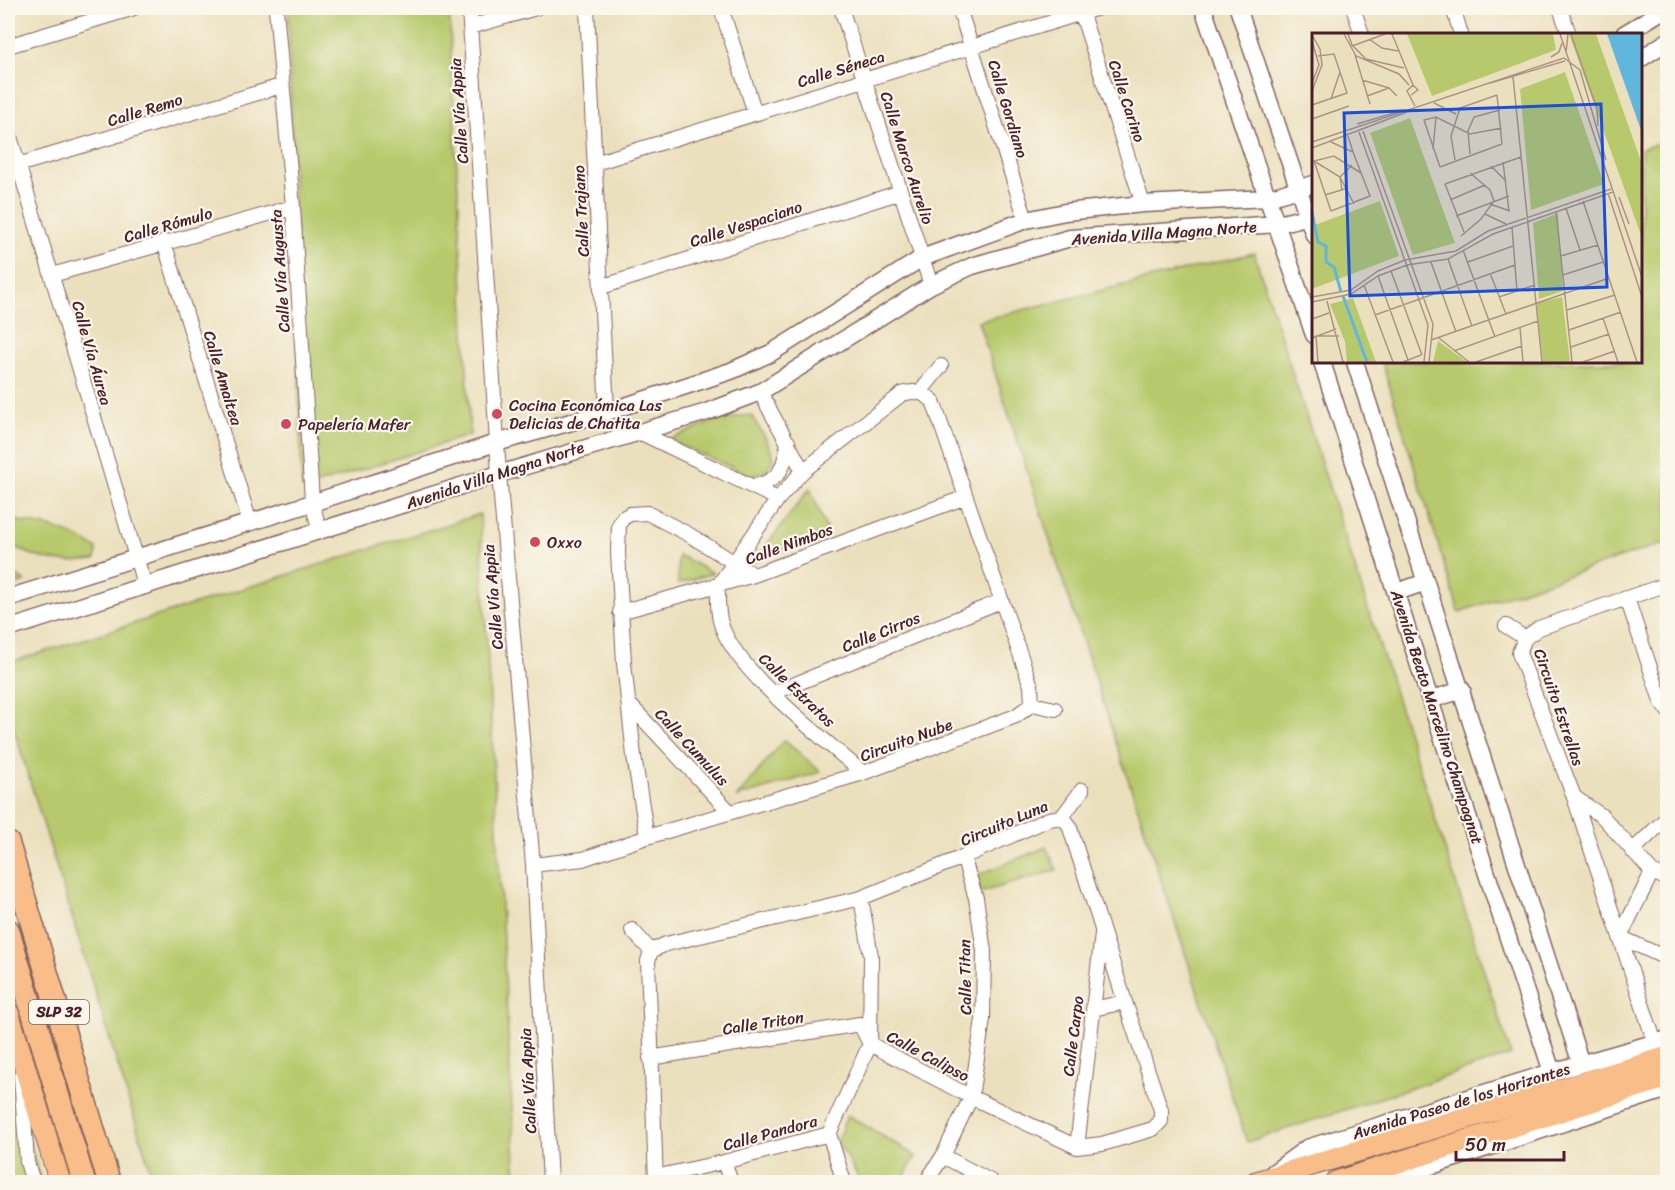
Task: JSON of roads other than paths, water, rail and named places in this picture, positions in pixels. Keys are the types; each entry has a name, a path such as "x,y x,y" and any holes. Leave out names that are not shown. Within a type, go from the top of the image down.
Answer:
{"highway":[{"name":"SLP 32","path":"8,843 109,1182"},
{"name":"SLP 32","path":"8,930 84,1182"}],"main road":[{"path":"8,1012 60,1182"},
{"name":"Avenida Paseo de los Horizontes","path":"1259,1181 1469,1119 1663,1046"},
{"path":"1336,1182 1668,1077"}],"street":[{"path":"8,46 134,8"},
{"name":"Calle Vía Augusta","path":"276,8 293,207 312,503 320,531"},
{"name":"Calle Vía Appia","path":"470,8 496,443 533,865 550,1182"},
{"path":"470,27 536,8"},
{"name":"Calle Trajano","path":"587,8 607,412"},
{"path":"721,8 755,113"},
{"name":"Calle Marco Aurelio","path":"841,8 931,285"},
{"name":"Calle Gordiano","path":"959,8 1026,220"},
{"name":"Calle Séneca","path":"595,163 1080,10 1098,8"},
{"path":"1203,8 1312,329"},
{"path":"1238,8 1306,186 1311,216"},
{"path":"1353,8 1362,33"},
{"path":"1453,8 1461,33"},
{"path":"1560,8 1569,33"},
{"path":"1626,33 1667,8"},
{"name":"Calle Carino","path":"1080,10 1143,204"},
{"path":"1642,58 1668,41"},
{"name":"Calle Remo","path":"18,165 281,86"},
{"name":"Calle Vía Áurea","path":"8,130 145,587"},
{"name":"Avenida Villa Magna Norte","path":"8,598 496,443 607,412 751,363 771,353 922,258 1026,220 1065,212 1143,204 1268,198 1306,186"},
{"name":"Calle Vespaciano","path":"601,287 901,192"},
{"name":"Calle Rómulo","path":"52,275 293,207"},
{"name":"Avenida Villa Magna Norte","path":"8,629 637,431 707,412 760,393 931,285 972,266 1070,238 1278,224 1311,216"},
{"name":"Calle Amaltea","path":"164,242 250,523"},
{"name":"Avenida Beato Marcelino Champagnat","path":"1322,363 1552,1072"},
{"name":"Avenida Beato Marcelino Champagnat","path":"1354,363 1462,690 1581,1064"},
{"path":"920,392 941,366"},
{"path":"718,586 778,499 803,471 902,394 920,392 933,401 1031,686 1032,704 1055,709"},
{"path":"760,393 803,471"},
{"path":"637,431 778,499"},
{"path":"753,487 767,482 779,473 785,462 788,442"},
{"name":"Calle Nimbos","path":"620,612 754,575 966,497"},
{"path":"647,837 624,663 617,516 638,512 657,517 754,575"},
{"path":"1397,592 1426,582"},
{"name":"Circuito Estrellas","path":"1663,1046 1620,937 1574,797 1520,653 1525,638 1539,628 1668,584"},
{"name":"Calle Estratos","path":"718,586 719,615 726,636 738,656 772,693 863,773"},
{"path":"1627,598 1665,703"},
{"name":"Calle Cirros","path":"772,693 1001,601"},
{"path":"1506,626 1525,638"},
{"path":"1430,700 1462,690"},
{"name":"Circuito Nube","path":"533,865 582,860 647,837 863,773 1016,716 1032,704"},
{"name":"Calle Cumulus","path":"630,705 730,812"},
{"path":"1062,817 1082,790"},
{"path":"1574,797 1602,816 1652,872 1668,879"},
{"path":"1632,851 1668,816"},
{"name":"Circuito Luna","path":"651,951 666,944 861,898 963,858 1049,819 1062,817 1070,825 1161,1110 1161,1121 1153,1129 1112,1141 1077,1147"},
{"name":"Calle Titan","path":"963,858 976,898 984,951 983,1019 971,1097"},
{"path":"1652,872 1620,937 1668,959"},
{"name":"Calle Pandora","path":"656,1180 830,1134 870,1044 871,957 861,898"},
{"path":"632,930 651,951 648,961 650,1058 656,1180"},
{"name":"Calle Carpo","path":"1077,1147 1102,930"},
{"path":"1093,1009 1125,1002"},
{"name":"Calle Triton","path":"650,1058 860,1024 870,1044"},
{"name":"Calle Calipso","path":"870,1044 971,1097"},
{"name":"Avenida Paseo de los Horizontes","path":"1259,1181 1307,1148 1552,1072 1663,1046"},
{"path":"19,1050 27,1162 33,1182"},
{"path":"1382,1182 1668,1089"},
{"path":"926,1182 943,1156 971,1097 1077,1147"},
{"path":"830,1134 844,1182"},
{"path":"943,1156 992,1182"},
{"path":"724,1162 731,1182"},
{"path":"962,1182 979,1176"}],"place":[{"name":"Cocina Económica Las Delicias de Chatita","path":"497,414"},
{"name":"Papelería Mafer","path":"286,424"},
{"name":"Oxxo","path":"535,542"}]}
